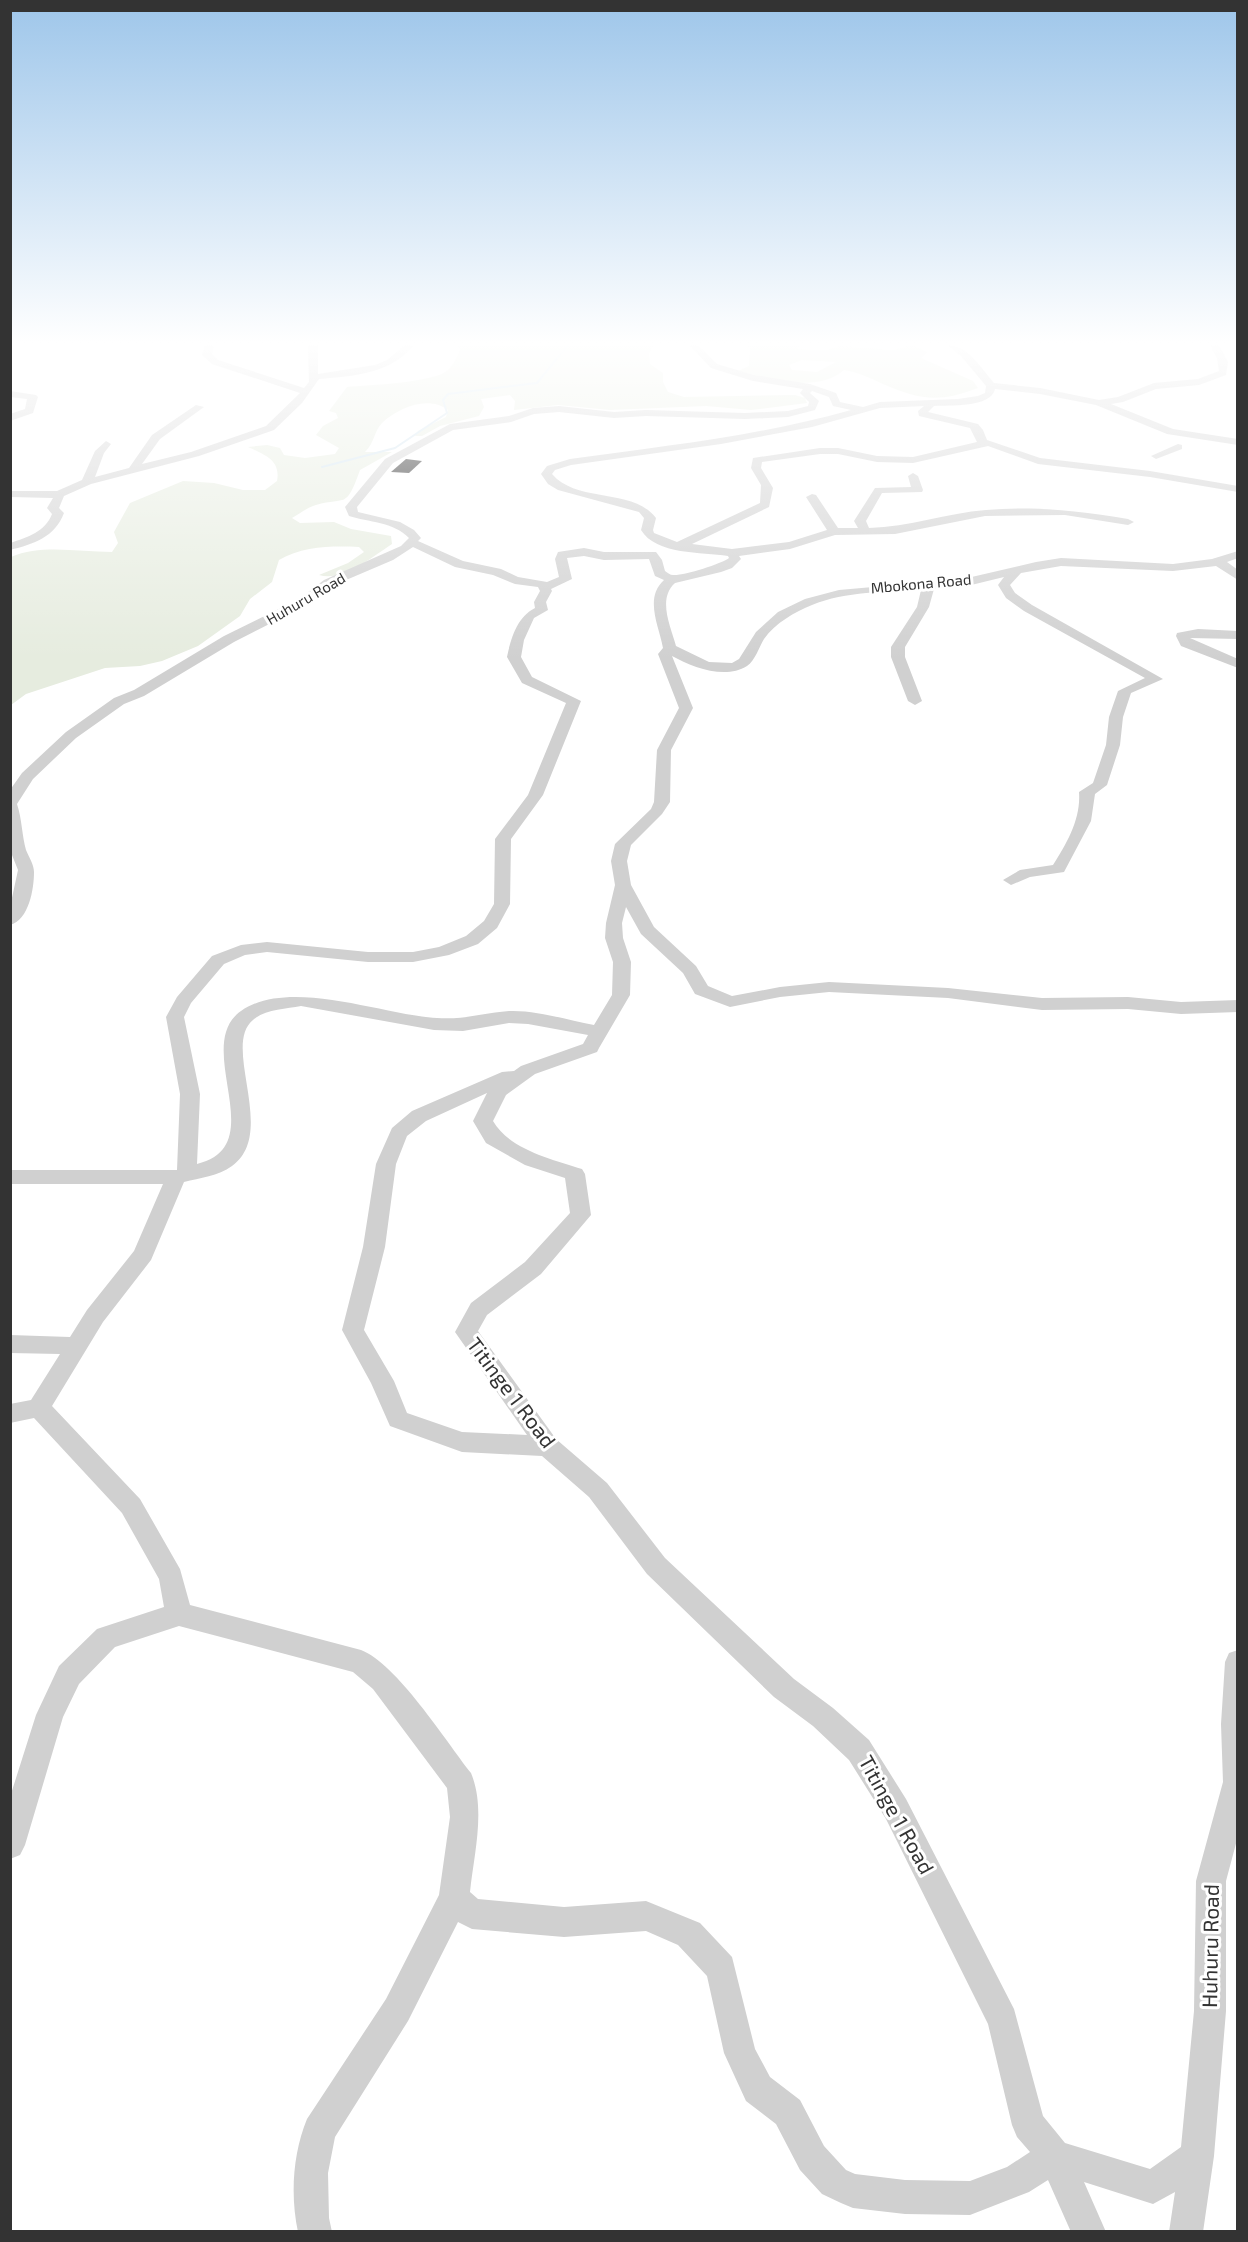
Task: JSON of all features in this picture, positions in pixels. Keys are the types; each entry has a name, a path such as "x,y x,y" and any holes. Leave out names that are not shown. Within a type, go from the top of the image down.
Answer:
{"street":[{"path":"87,482 100,451 103,450"},
{"path":"133,470 147,450"},
{"path":"10,494 45,496 59,494 87,482 208,450"},
{"path":"10,1414 39,1408 95,1316 144,1254 182,1175 190,1094 175,1017 183,1001 218,960 240,950 267,946 368,957 413,957 443,951 472,940 491,924 502,904 503,839 536,795 574,701 527,680 513,657 517,640 529,616 542,610 540,602 546,591 542,584 515,580 497,572 459,564 423,546 411,543 415,538 407,528 353,514 351,507 389,461 409,450"},
{"path":"659,450 570,462 547,471 547,478 578,493 643,510 650,518 647,530 657,540 678,546 732,553 790,545 834,532 895,531 985,513 1017,511 1085,514 1128,522"},
{"path":"678,546 765,505 769,492 768,484 756,468 757,460 820,451 877,459 913,460 959,450"},
{"path":"1009,450 1038,461 1150,474 1238,489"},
{"path":"1156,456 1175,450"},
{"path":"1214,450 1238,452"},
{"path":"865,532 860,521 868,512 870,500 879,490 918,490 912,476"},
{"path":"22,531 39,525 58,502 59,494"},
{"path":"812,497 834,532"},
{"path":"10,547 46,534 55,525 58,513 53,508"},
{"name":"Huhuru Road","path":"10,920 17,912 23,894 26,870 18,849 10,805 27,776 71,735 119,701 139,693 229,639 259,627 303,602 328,583 389,557 411,543"},
{"path":"544,587 566,579 562,555 574,552 604,555 652,555 656,560 659,573 673,580"},
{"path":"670,648 660,600 663,589 673,580 725,567 735,559 732,553"},
{"name":"Mbokona Road","path":"670,648 704,664 714,667 733,667 744,662 752,643 767,627 801,606 852,591 964,583 1062,562 1164,567 1217,561 1238,554"},
{"path":"1217,561 1238,576"},
{"path":"1011,880 1026,873 1058,868 1071,850 1089,800 1087,792 1100,785 1113,746 1116,717 1125,691 1156,679 1038,614 1010,595 1004,585 1017,570"},
{"path":"915,701 898,657 898,647 923,607 929,585"},
{"path":"1238,635 1198,633 1182,636 1186,643 1238,664"},
{"name":"Titinge 1 Road","path":"670,648 665,654 686,708 664,750 662,802 657,811 624,844 619,861 623,885 614,938 622,962 621,995 590,1048 528,1070 498,1091 483,1121 493,1138 532,1160 575,1174 580,1215 533,1268 479,1309 466,1332 548,1446 598,1490 656,1566 784,1688 859,1750 896,1809 1004,2020 1029,2125 1055,2156 1089,2232"},
{"path":"623,885 647,930 690,970 701,990 730,1002 780,992 830,987 948,993 1042,1004 1128,1003 1181,1008 1238,1006"},
{"path":"10,1177 182,1175 213,1168 230,1157 239,1143 241,1119 233,1032 242,1017 261,1008 283,1002 301,1001 434,1024 463,1025 509,1017 528,1018 600,1032"},
{"path":"528,1070 495,1081 419,1116 399,1134 386,1164 374,1247 353,1330 382,1381 398,1419 462,1443 548,1446"},
{"path":"10,1344 77,1346"},
{"path":"39,1408 131,1506 171,1577 179,1614"},
{"path":"10,1845 50,1715 69,1675 106,1638 179,1614 361,1662 383,1680 461,1784 464,1817 454,1898 397,2010 320,2131 311,2173 312,2218 315,2232"},
{"name":"Huhuru Road","path":"1186,2232 1197,2156 1210,2011 1211,1881 1237,1782 1235,1724 1238,1662"},
{"path":"454,1898 472,1914 564,1922 646,1916 689,1934 721,1968 740,2053 758,2089 788,2112 812,2158 834,2182 853,2191 904,2197 970,2198 1017,2180 1055,2156 1153,2187 1197,2156"}],"shaded area":[{"path":"253,450 281,450 284,455 305,458 335,454 338,450 392,452 360,470 351,492 343,500 313,506 292,518 300,523 334,522 351,529 391,536 392,544 357,567 338,575 319,575 348,563 364,552 359,547 308,549 288,555 279,560 272,582 250,599 240,616 198,646 162,661 140,666 105,668 26,694 11,705 11,557 47,550 112,552 118,543 114,532 130,503 183,481 214,483 243,490 265,490 277,481 277,468 270,459"}],"building":[{"path":"406,459 422,461 409,473 391,472"}],"waterway":[{"path":"322,467 389,450"}]}
